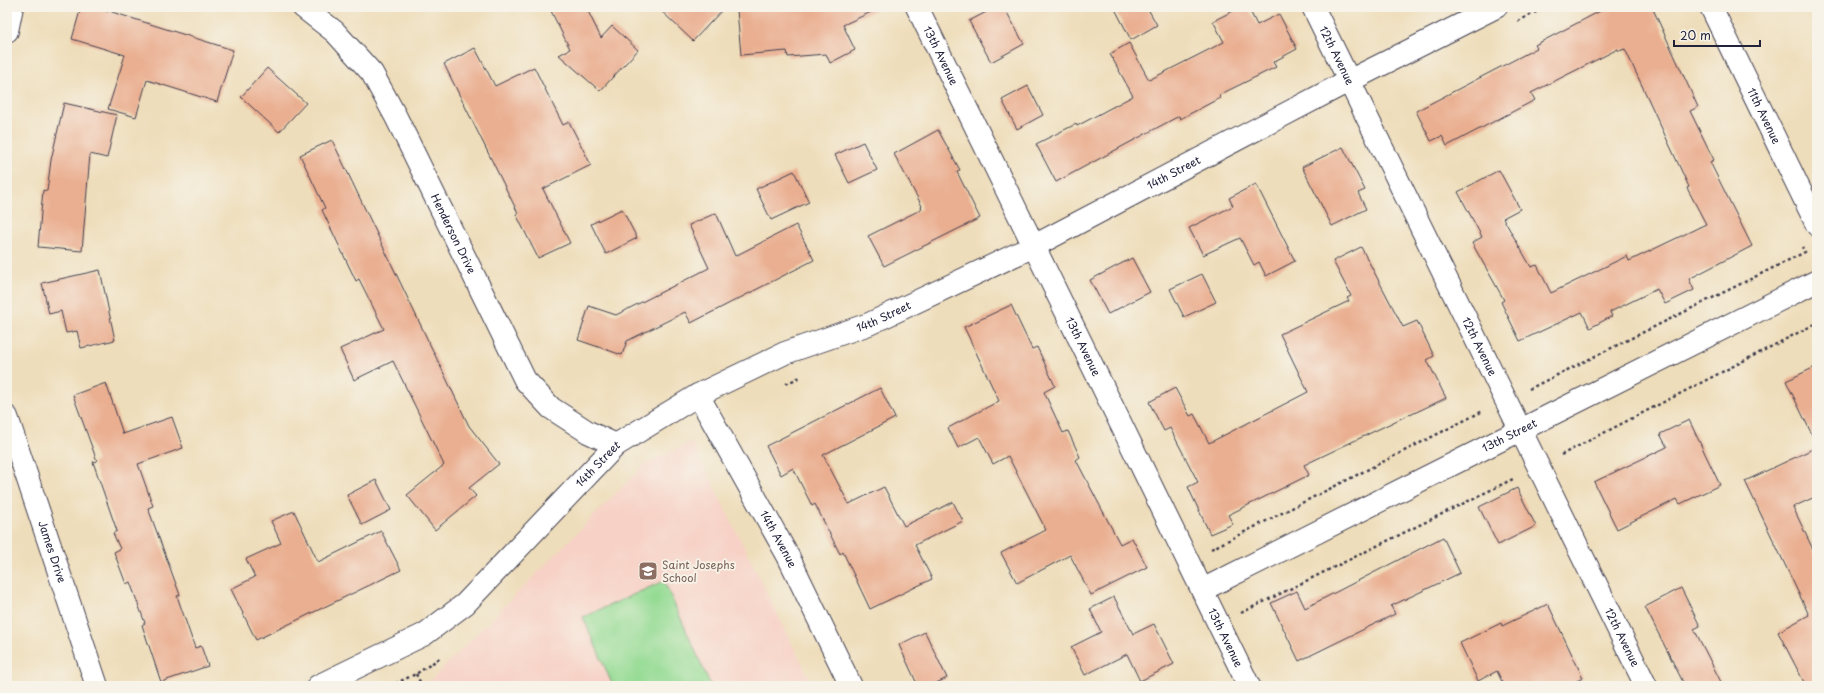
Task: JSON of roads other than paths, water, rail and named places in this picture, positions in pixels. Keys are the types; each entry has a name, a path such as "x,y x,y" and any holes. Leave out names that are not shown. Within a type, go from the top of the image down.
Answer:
{"street":[{"path":"7,31 12,7"},
{"name":"Henderson Drive","path":"303,7 336,32 372,73 396,117 525,380 551,408 588,432 616,445"},
{"name":"13th Avenue","path":"917,7 1249,686"},
{"name":"12th Avenue","path":"1313,7 1646,686"},
{"name":"14th Street","path":"318,686 425,634 465,604 616,445 698,395 785,353 869,324 1034,246 1350,81 1496,7"},
{"name":"11th Avenue","path":"1711,7 1817,225"},
{"name":"13th Street","path":"1202,590 1817,281"},
{"name":"14th Avenue","path":"698,395 788,556 851,686"},
{"name":"James Drive","path":"7,417 97,686"}],"place":[{"name":"Saint Josephs School","path":"648,571"}]}
